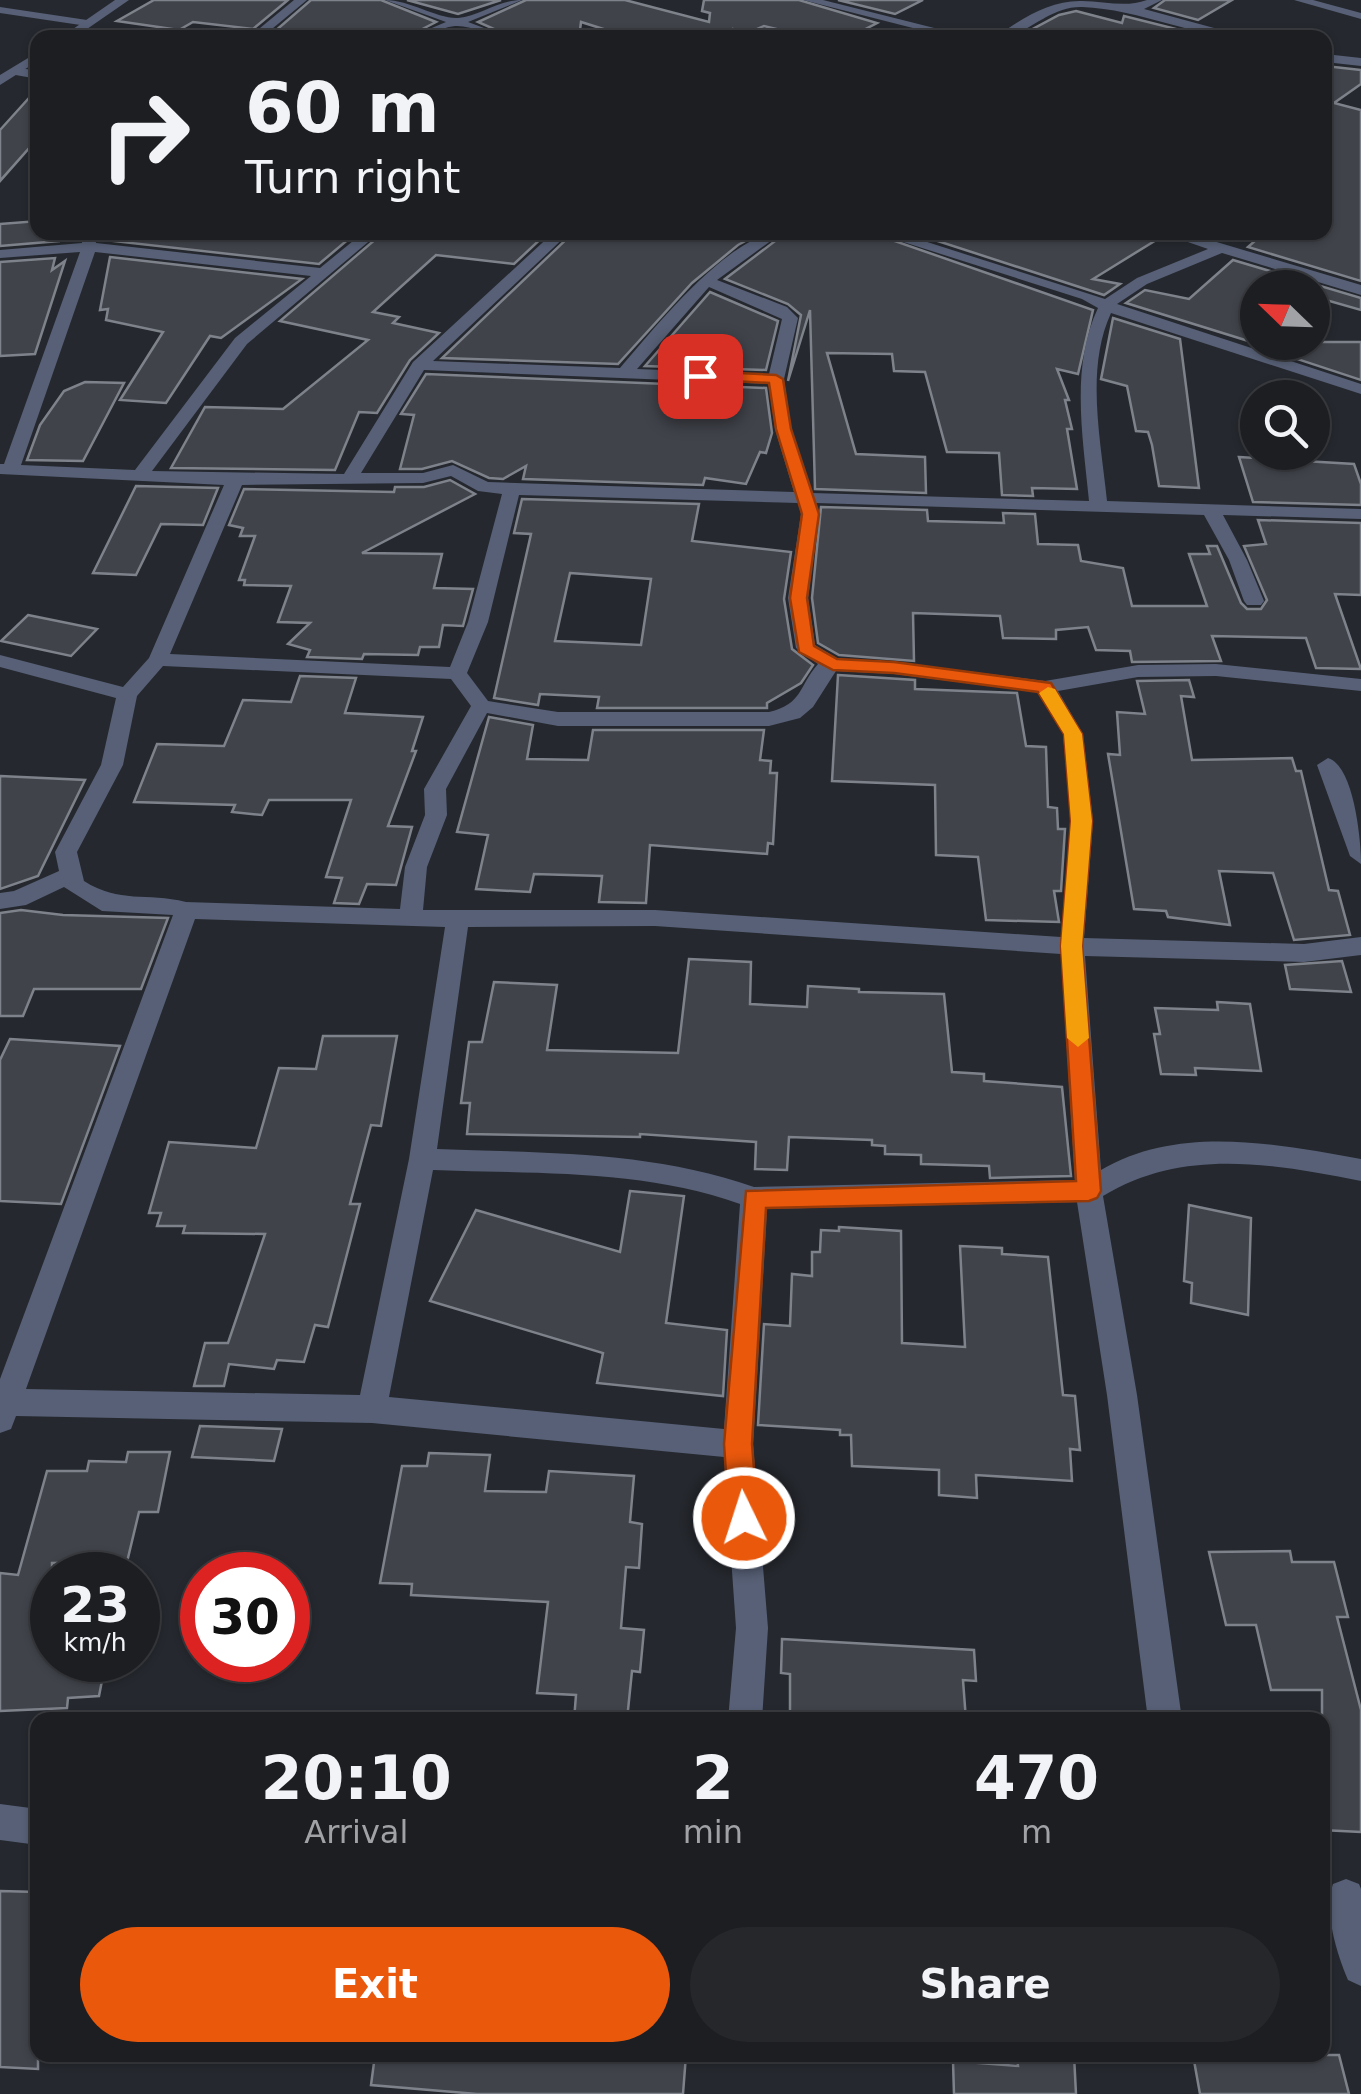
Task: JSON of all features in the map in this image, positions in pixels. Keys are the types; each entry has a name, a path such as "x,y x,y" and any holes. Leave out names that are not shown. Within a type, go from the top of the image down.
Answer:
{"street":[{"path":"0,9 16,0"},
{"path":"77,30 123,0"},
{"path":"262,30 301,0"},
{"path":"391,0 480,30"},
{"path":"434,30 516,0"},
{"path":"809,0 934,30"},
{"path":"837,8 860,7 882,0"},
{"path":"1136,10 1156,0"},
{"path":"1300,0 1361,16"},
{"path":"1013,30 1068,2 1136,10 1192,30"},
{"path":"0,9 87,23"},
{"path":"1332,59 1361,62"},
{"path":"0,82 30,60"},
{"path":"14,71 30,73"},
{"path":"0,254 88,240 323,273"},
{"path":"88,240 6,469 235,480 423,478 453,470 484,487 1361,514"},
{"path":"140,474 241,341 363,240"},
{"path":"348,479 419,365 553,240"},
{"path":"624,372 706,281 765,240"},
{"path":"906,240 1087,296 1106,306 1361,389"},
{"path":"1192,240 1361,290"},
{"path":"1098,504 1088,361 1106,306 1158,273 1221,249"},
{"path":"706,281 782,310 790,318 776,379 783,429 810,514 798,598 806,648 833,665 894,668 1045,687 1138,671 1216,670 1361,685"},
{"path":"419,365 776,379"},
{"path":"235,480 158,660 127,694 112,765 66,852 74,885 102,903 165,905 186,910 458,918 656,918 1072,946 1304,953 1361,946"},
{"path":"457,674 478,622 512,488"},
{"path":"1209,507 1238,560 1254,601"},
{"path":"0,660 127,694"},
{"path":"158,660 457,674"},
{"path":"457,674 481,706 558,719 769,719 793,713 806,702 823,670 833,665"},
{"path":"1045,687 1073,734 1082,821 1072,946 1089,1191 1122,1394 1164,1712"},
{"path":"411,914 416,867 436,815 435,789 481,706"},
{"path":"1328,765 1361,856"},
{"path":"0,901 18,899 72,876"},
{"path":"186,910 2,1406 372,1410 738,1444"},
{"path":"372,1410 422,1159 458,918"},
{"path":"422,1159 628,1170 728,1186 754,1198 1089,1191 1128,1168 1186,1154 1266,1152 1361,1170"},
{"path":"746,1712 752,1628 738,1444 754,1198"},
{"path":"0,1822 30,1826"},
{"path":"1343,1897 1361,1967"}],"building":[{"path":"154,0 288,0 253,29 193,22 179,30 117,21"},
{"path":"311,0 381,0 436,22 420,30 276,30"},
{"path":"407,0 501,0 458,14"},
{"path":"526,0 625,0 709,22 710,13 702,11 704,0 799,0 877,23 863,30 781,30 764,26 755,30 606,30 581,22 580,30 496,30 478,22"},
{"path":"838,0 923,0 895,14"},
{"path":"1165,0 1232,0 1198,20 1154,8"},
{"path":"1076,11 1122,23 1124,16 1180,30 1031,30"},
{"path":"1332,67 1361,70 1361,84 1334,103 1361,110 1361,281 1248,247 1256,240 1332,240"},
{"path":"30,97 30,147 0,181 0,130"},
{"path":"30,222 30,240 59,241 0,246 0,224"},
{"path":"113,240 348,240 319,264"},
{"path":"375,240 540,240 514,264 436,255 373,312 399,317 393,323 439,333 410,360 377,413 359,412 335,470 171,468 205,407 283,409 368,340 280,321"},
{"path":"566,240 747,240 692,283 618,364 442,358"},
{"path":"776,240 892,240 1093,310 1078,374 1057,369 1069,400 1065,400 1072,429 1067,429 1077,489 1032,488 1033,496 1002,495 999,453 947,452 925,372 894,371 892,354 827,353 856,454 925,457 926,493 815,489 810,310 788,381 801,315 788,304 725,279"},
{"path":"935,240 1156,240 1093,279 1120,284 1104,295"},
{"path":"110,257 302,279 221,338 210,336 166,403 120,400 163,332 106,320 108,309 100,310"},
{"path":"55,258 52,270 65,261 35,354 0,356 0,262"},
{"path":"1233,260 1267,270 1240,270 1240,338 1126,303 1145,290 1189,299"},
{"path":"1330,289 1361,298 1361,310 1330,301"},
{"path":"710,292 778,321 766,370 645,366"},
{"path":"1113,318 1180,339 1199,488 1159,486 1148,432 1136,431 1127,386 1101,379"},
{"path":"1330,342 1361,342 1361,380 1300,360 1330,360"},
{"path":"426,374 766,388 772,433 766,453 760,452 746,484 705,478 703,485 523,479 526,466 503,479 489,478 452,461 422,469 400,469 414,415 401,414"},
{"path":"85,382 124,383 83,461 27,460 40,425 64,391"},
{"path":"1330,463 1354,464 1361,484 1361,505 1253,502 1243,470 1330,470"},
{"path":"450,480 475,494 362,553 442,554 434,588 473,589 463,626 443,625 439,647 420,647 418,655 307,657 310,650 288,644 310,623 278,622 291,586 244,585 245,580 239,580 255,536 240,536 243,528 229,525 244,489 394,492 395,487 424,487"},
{"path":"136,486 218,488 203,525 161,524 136,575 93,573"},
{"path":"522,499 699,504 692,541 791,552 784,599 792,649 813,665 801,683 767,703 767,708 597,708 599,697 540,694 538,705 494,698 531,534 514,533","holes":["570,573 651,579 641,645 555,641"]},
{"path":"821,507 927,510 928,521 1004,523 1003,513 1035,514 1038,544 1078,545 1081,561 1123,568 1132,606 1207,606 1189,554 1210,554 1207,546 1217,546 1241,603 1247,609 1261,609 1267,600 1244,546 1266,544 1258,520 1361,523 1361,595 1335,594 1361,669 1316,668 1306,638 1212,636 1221,661 1132,662 1130,651 1096,650 1088,627 1056,630 1056,639 1003,638 1000,616 913,613 914,661 839,655 818,643 812,598"},
{"path":"28,615 97,629 71,656 1,641"},
{"path":"838,675 915,680 915,689 1017,693 1026,746 1046,747 1048,807 1057,808 1058,829 1065,829 1061,891 1054,891 1059,922 986,920 978,857 936,855 935,785 832,781"},
{"path":"300,676 356,678 345,713 423,717 412,751 416,751 388,826 412,827 396,885 367,884 359,904 334,903 342,878 326,877 351,800 269,800 262,815 232,812 235,805 134,802 157,744 224,746 243,700 291,702"},
{"path":"1189,680 1194,697 1181,696 1192,760 1292,758 1296,771 1301,771 1329,890 1338,891 1350,935 1294,940 1273,873 1219,871 1230,925 1168,917 1166,911 1134,909 1108,754 1120,755 1117,712 1145,714 1137,681"},
{"path":"489,717 533,725 527,759 588,760 593,730 764,730 760,760 771,761 770,773 777,773 773,844 768,843 767,854 650,845 646,903 599,902 602,876 534,874 530,892 476,889 488,835 457,832"},
{"path":"0,776 85,780 38,876 0,889"},
{"path":"21,910 168,918 141,989 34,989 23,1016 0,1016 0,913"},
{"path":"689,959 751,962 750,1004 807,1007 808,986 944,994 952,1072 984,1074 984,1081 1062,1087 1071,1176 990,1178 989,1166 921,1164 921,1155 885,1154 885,1146 872,1145 872,1140 789,1137 787,1170 755,1169 756,1142 640,1134 467,1134 470,1103 461,1103 469,1042 482,1042 494,982 557,985 547,1050 678,1053"},
{"path":"1342,961 1351,992 1290,989 1285,965"},
{"path":"1217,1002 1250,1004 1261,1071 1195,1068 1196,1075 1161,1074 1154,1034 1160,1034 1155,1008 1218,1010"},
{"path":"323,1036 397,1036 381,1126 371,1125 350,1204 360,1204 328,1327 315,1325 304,1362 277,1360 274,1369 229,1364 224,1386 194,1386 205,1343 228,1343 265,1234 183,1233 185,1226 157,1226 161,1213 149,1213 169,1142 256,1148 279,1068 316,1069"},
{"path":"10,1039 120,1046 61,1204 0,1201 0,1060"},
{"path":"630,1191 684,1196 666,1323 727,1330 723,1396 597,1383 603,1353 430,1301 476,1210 620,1252"},
{"path":"1189,1205 1251,1218 1248,1315 1191,1303 1192,1283 1184,1281"},
{"path":"839,1227 901,1231 902,1343 965,1347 960,1246 1002,1248 1002,1254 1048,1257 1063,1395 1075,1396 1080,1450 1070,1449 1072,1481 976,1475 977,1498 939,1495 939,1470 852,1466 851,1435 840,1435 840,1430 758,1425 764,1324 790,1326 792,1274 812,1276 812,1252 820,1252 821,1230 839,1231"},
{"path":"200,1426 282,1429 274,1461 192,1457"},
{"path":"128,1452 170,1452 158,1512 139,1512 129,1552 30,1552 30,1682 102,1682 99,1696 68,1698 67,1708 0,1711 0,1573 18,1575 47,1471 87,1471 89,1461 126,1462"},
{"path":"429,1453 490,1455 485,1491 546,1492 549,1471 634,1476 630,1522 642,1524 639,1568 626,1567 621,1628 644,1630 640,1672 632,1671 628,1712 575,1712 576,1695 537,1693 548,1602 411,1595 412,1584 380,1583 402,1466 427,1466"},
{"path":"1290,1551 1292,1562 1334,1562 1348,1617 1337,1617 1361,1710 1361,1832 1330,1830 1330,1712 1322,1712 1322,1690 1271,1690 1256,1625 1226,1625 1209,1552"},
{"path":"782,1639 974,1650 976,1681 963,1680 965,1712 790,1712 790,1674 781,1673"},
{"path":"0,1891 30,1892 30,2062 38,2062 38,2069 0,2067"},
{"path":"1330,2055 1339,2055 1349,2094 1200,2094 1194,2062 1330,2062"},
{"path":"374,2062 685,2062 683,2094 477,2094 371,2085"},
{"path":"953,2062 1018,2066 1018,2062 1074,2062 1076,2094 954,2094"}],"slow traffic":[{"path":"1048,693 1073,734 1082,821 1072,946 1078,1038"}],"route":[{"path":"700,376 776,379 783,429 810,514 798,598 806,648 833,665 894,668 1045,687 1073,734 1082,821 1072,946 1089,1191 754,1198 738,1444 744,1518"}]}
